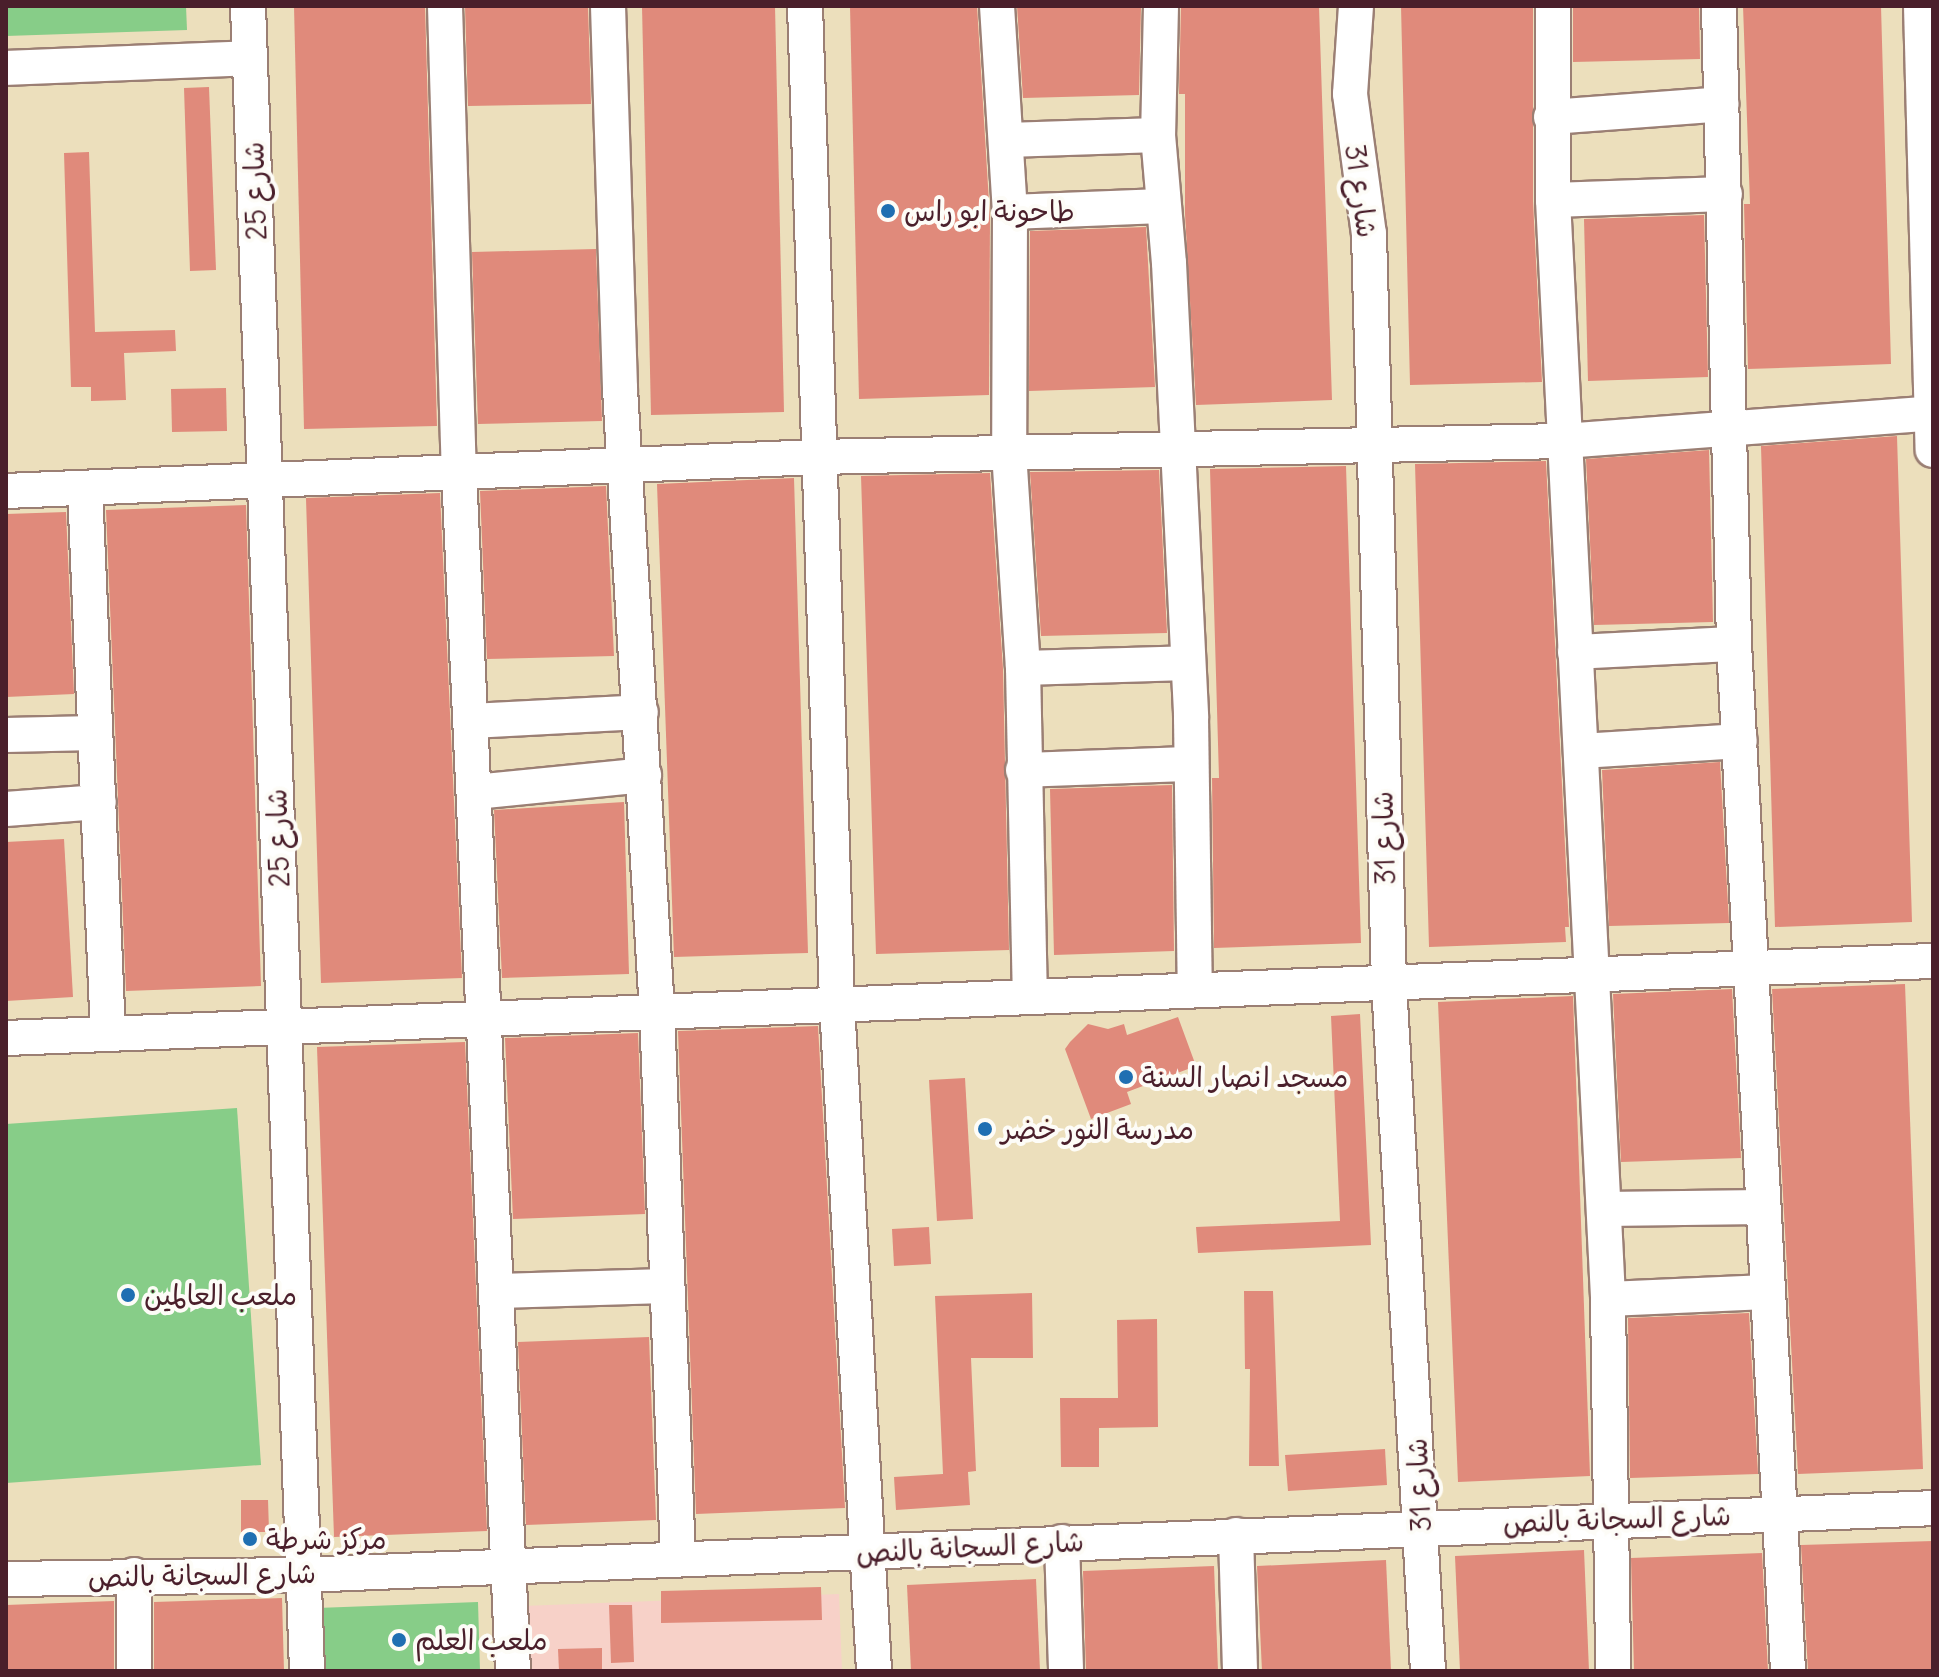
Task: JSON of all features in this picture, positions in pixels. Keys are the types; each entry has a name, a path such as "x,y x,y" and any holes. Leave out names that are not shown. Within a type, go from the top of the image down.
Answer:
{"street":[{"name":"شارع 25","path":"248,6 307,1671"},
{"path":"445,6 459,472 499,1291 513,1671"},
{"path":"608,6 624,464 657,1012 665,1286 678,1559"},
{"path":"805,6 817,457 837,1004 870,1552 874,1671"},
{"path":"997,6 1010,212 1009,452 1023,668 1030,995"},
{"path":"1161,6 1158,135 1179,446 1195,988"},
{"name":"شارع 31","path":"1356,6 1350,94 1369,234 1372,446 1389,984 1428,1671"},
{"path":"1553,6 1553,200 1582,751 1589,978 1608,1299 1607,1520 1613,1671"},
{"path":"1719,6 1734,644 1788,1671"},
{"path":"1921,6 1933,450"},
{"path":"6,68 250,58"},
{"path":"1551,117 1722,104"},
{"path":"1007,140 1158,135"},
{"path":"1553,200 1725,194"},
{"path":"1010,212 1162,206"},
{"path":"6,491 817,457 1179,446 1372,446 1564,441 1932,413"},
{"path":"85,488 108,1034"},
{"path":"1575,652 1734,644"},
{"path":"1023,668 1187,663"},
{"path":"471,721 641,712"},
{"path":"6,735 95,733"},
{"path":"1582,751 1740,741"},
{"path":"1023,770 1190,764"},
{"path":"475,792 644,775"},
{"path":"6,809 99,802"},
{"path":"6,1038 1195,988 1589,978 1933,961"},
{"path":"1604,1209 1763,1207"},
{"path":"499,1291 665,1286"},
{"path":"1608,1299 1767,1292"},
{"name":"شارع السجانة بالنص","path":"6,1579 303,1575 1422,1526 1933,1508"},
{"path":"1236,1535 1240,1671"},
{"path":"1062,1542 1066,1671"},
{"path":"134,1575 134,1671"}],"shaded area":[{"path":"839,1594 842,1671 525,1671 523,1606"}],"green space":[{"path":"6,6 186,6 187,30 6,36"},
{"name":"ملعب العالمين","path":"237,1108 261,1465 6,1483 6,1124"},
{"name":"ملعب العلم","path":"478,1602 480,1671 320,1671 317,1608"}],"building":[{"path":"294,6 425,6 437,426 304,429"},
{"path":"465,6 588,6 591,104 468,106"},
{"path":"642,6 775,6 784,412 651,415"},
{"path":"850,6 977,6 990,219 989,395 859,399"},
{"path":"1017,6 1141,6 1139,95 1023,98"},
{"path":"1181,6 1319,6 1332,400 1196,405 1185,214 1185,94 1179,94"},
{"path":"1401,6 1533,6 1533,201 1542,382 1410,385"},
{"path":"1573,6 1699,6 1700,59 1573,62"},
{"path":"1743,6 1881,6 1891,364 1748,369 1744,204 1750,204"},
{"path":"209,87 216,270 190,271 184,88"},
{"path":"89,152 95,332 175,330 176,351 124,353 126,400 91,401 91,387 71,387 64,153"},
{"path":"1704,215 1708,377 1588,381 1584,219"},
{"path":"1146,227 1155,387 1029,391 1030,231"},
{"path":"596,249 602,421 478,424 472,252"},
{"path":"226,388 227,431 172,432 171,389"},
{"path":"1897,436 1912,922 1775,927 1761,446"},
{"path":"1709,450 1713,622 1594,625 1586,459"},
{"path":"1546,461 1569,927 1565,927 1566,942 1429,947 1415,464"},
{"path":"1346,466 1361,943 1214,948 1212,778 1219,778 1210,469"},
{"path":"1159,470 1167,633 1041,636 1030,472"},
{"path":"990,473 1003,669 1009,950 876,954 861,476"},
{"path":"794,478 808,953 674,957 657,484"},
{"path":"606,486 614,656 487,659 480,491"},
{"path":"440,493 462,978 321,983 306,498"},
{"path":"246,505 261,986 126,991 106,510"},
{"path":"66,512 74,694 6,697 6,514"},
{"path":"1720,762 1729,923 1609,926 1602,770"},
{"path":"1172,785 1174,951 1054,955 1050,789"},
{"path":"624,802 629,974 502,978 494,810"},
{"path":"64,839 73,997 6,1001 6,842"},
{"path":"1905,984 1923,1469 1798,1474 1772,989"},
{"path":"1732,989 1741,1158 1621,1162 1613,994"},
{"path":"1573,996 1590,1476 1458,1482 1438,1002"},
{"path":"1360,1014 1371,1245 1198,1253 1196,1227 1340,1221 1331,1016"},
{"path":"1178,1017 1196,1066 1127,1092 1131,1104 1091,1119 1065,1049 1070,1042 1088,1024 1108,1029 1124,1024 1127,1035"},
{"path":"818,1026 845,1508 696,1514 678,1031"},
{"path":"638,1033 645,1214 513,1219 505,1038"},
{"path":"465,1042 487,1531 334,1537 317,1047"},
{"path":"965,1078 973,1219 937,1221 929,1080"},
{"path":"929,1227 931,1264 894,1266 892,1229"},
{"path":"1244,1291 1273,1291 1279,1466 1249,1466 1250,1369 1245,1369"},
{"path":"1032,1293 1033,1358 971,1358 976,1471 968,1472 970,1505 896,1510 894,1477 943,1474 935,1296"},
{"path":"1749,1313 1758,1474 1630,1478 1628,1318"},
{"path":"1157,1319 1158,1427 1099,1428 1099,1467 1061,1467 1060,1398 1118,1398 1117,1320"},
{"path":"649,1337 656,1520 526,1525 518,1342"},
{"path":"1385,1449 1387,1485 1288,1491 1285,1455"},
{"path":"241,1500 268,1500 269,1532 241,1532"},
{"path":"1933,1541 1933,1671 1808,1671 1801,1545"},
{"path":"1584,1550 1589,1671 1460,1671 1455,1556"},
{"path":"1762,1553 1768,1671 1634,1671 1631,1558"},
{"path":"1386,1560 1391,1671 1262,1671 1257,1566"},
{"path":"1214,1566 1218,1671 1086,1671 1083,1571"},
{"path":"1036,1579 1040,1671 911,1671 907,1585"},
{"path":"821,1587 822,1620 661,1623 661,1591"},
{"path":"282,1598 284,1671 154,1671 154,1602"},
{"path":"114,1601 114,1671 6,1671 6,1605"},
{"path":"609,1605 632,1605 634,1662 611,1663"},
{"path":"602,1648 602,1671 559,1671 558,1649"}],"place":[{"name":"طاحونة ابو راس","path":"888,211"},
{"name":"مسجد انصار السنة","path":"1126,1077"},
{"name":"مدرسة النور خضر","path":"985,1129"},
{"name":"ملعب العالمين","path":"128,1295"},
{"name":"مركز شرطة","path":"250,1539"},
{"name":"ملعب العلم","path":"399,1640"}]}
